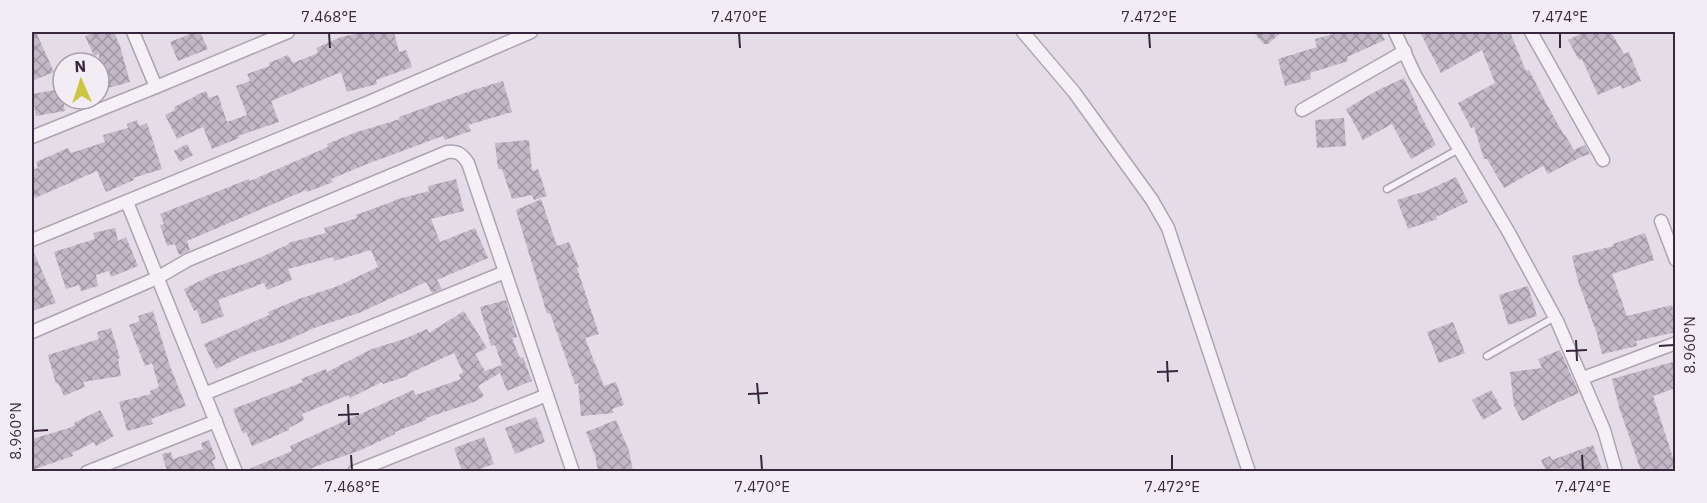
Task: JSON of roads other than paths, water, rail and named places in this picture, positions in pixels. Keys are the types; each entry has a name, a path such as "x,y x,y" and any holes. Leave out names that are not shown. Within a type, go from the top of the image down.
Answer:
{"street":[{"path":"133,32 156,87"},
{"path":"32,136 288,32"},
{"path":"32,240 369,102 531,32"},
{"path":"1023,32 1074,92 1152,200 1168,228 1249,471"},
{"path":"1395,32 1415,75 1508,231 1555,317 1604,430 1616,471"},
{"path":"1531,32 1603,160"},
{"path":"1302,110 1405,51"},
{"path":"32,332 157,278 188,260 447,152 456,151 468,163 573,471"},
{"path":"127,202 236,471"},
{"path":"1661,221 1676,260"},
{"path":"204,394 505,272"},
{"path":"1583,378 1676,343"},
{"path":"354,471 547,395"},
{"path":"87,471 216,421"}],"lane":[{"path":"1387,189 1459,149"},
{"path":"1486,356 1555,317"}]}
